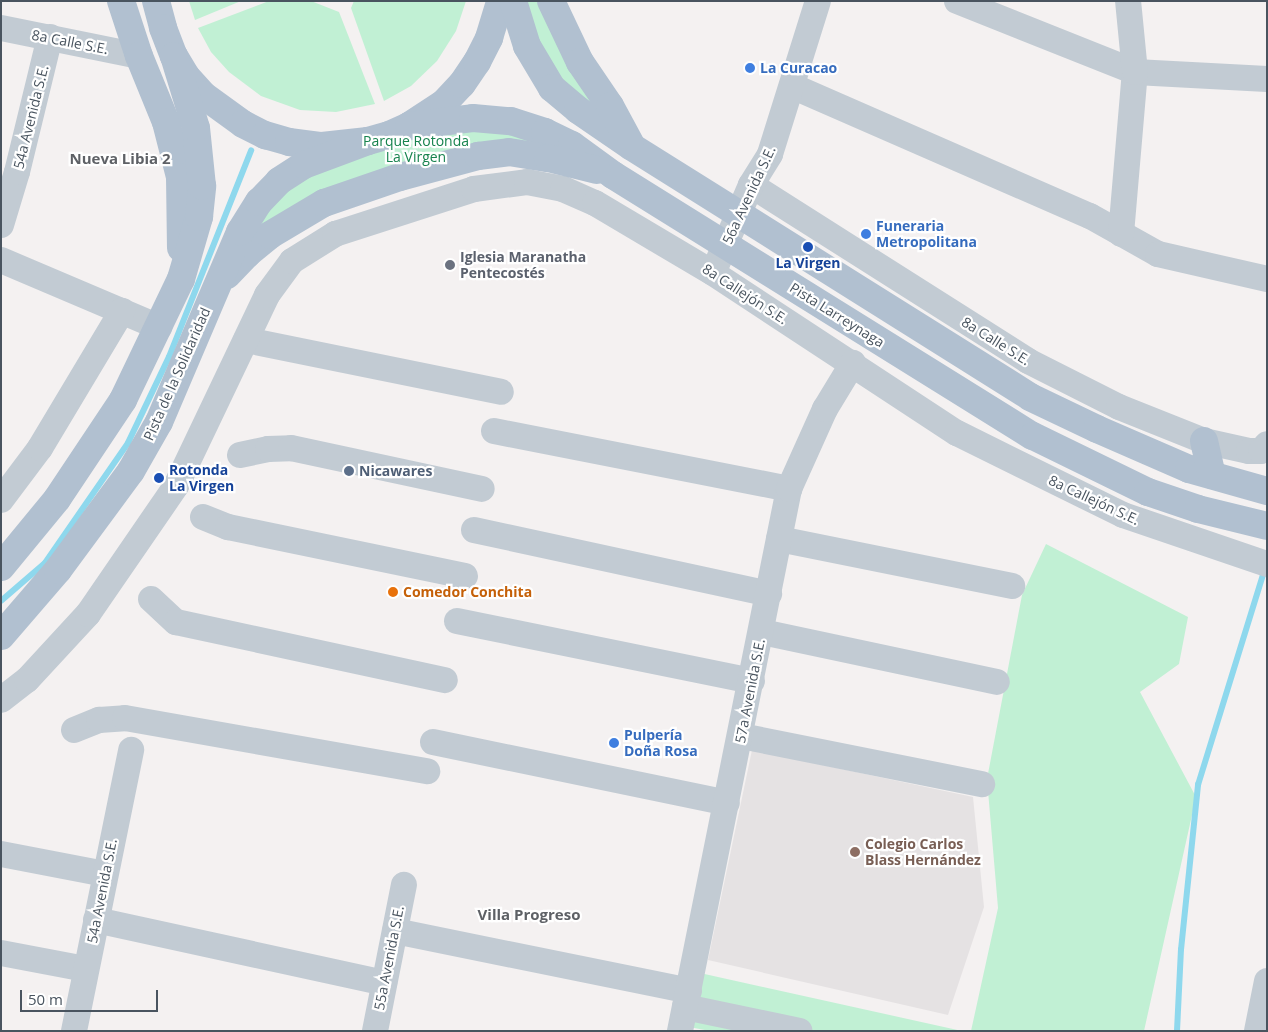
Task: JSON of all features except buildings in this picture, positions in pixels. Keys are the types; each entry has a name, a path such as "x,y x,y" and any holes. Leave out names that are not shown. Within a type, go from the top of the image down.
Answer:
{"main road":[{"path":"121,1 139,56 166,122 180,177 181,279"},
{"path":"1,567 57,499 122,400 181,279 199,217 202,186 196,128 156,1"},
{"path":"174,56 186,76 202,95 242,124 265,135 313,146 368,141 410,126 444,102 462,84 477,62 489,38 500,1"},
{"path":"513,1 527,46 552,88 578,110 632,147 1030,397 1097,429 1189,468 1267,491"},
{"path":"551,1 580,62 610,106 632,147"},
{"name":"Pista Larreynaga","path":"410,126 473,118 528,125 572,145 613,174 1033,436 1148,492 1198,509 1267,526"},
{"name":"Pista de la Solidaridad","path":"1,636 58,570 131,471 158,422 214,290 246,223 272,187 310,161 368,141"},
{"path":"214,290 248,253 284,226 324,203 400,177 478,156 509,152 548,158 613,174"},
{"path":"1204,442 1212,475"}],"street":[{"name":"56a Avenida S.E.","path":"713,273 751,185 770,154 818,1"},
{"path":"956,1 1135,72 1267,79"},
{"path":"1121,234 1135,72 1128,1"},
{"name":"8a Calle S.E.","path":"1,28 139,56"},
{"name":"54a Avenida S.E.","path":"1,225 9,170 50,37"},
{"path":"792,86 1090,216 1158,254 1267,279"},
{"name":"8a Callejón S.E.","path":"1,700 27,680 88,614 176,486 267,295 292,261 335,234 474,189 527,182 563,188 595,203 713,273 853,363 957,433 1123,515 1259,561"},
{"name":"8a Calle S.E.","path":"751,185 1028,362 1119,407 1204,442 1264,448"},
{"path":"1,260 159,327"},
{"path":"1,500 40,448 122,311"},
{"path":"246,340 501,392"},
{"name":"57a Avenida S.E.","path":"685,1010 762,632 789,489 825,409 853,363"},
{"path":"494,431 789,489"},
{"path":"240,456 268,449 291,448 482,489"},
{"path":"203,517 228,527 465,576"},
{"path":"474,530 769,594"},
{"path":"779,539 1012,586"},
{"path":"151,599 176,622 445,680"},
{"path":"457,621 752,681"},
{"path":"762,632 997,682"},
{"path":"74,730 99,720 125,718 428,771"},
{"path":"741,736 982,784"},
{"path":"433,742 727,803"},
{"name":"54a Avenida S.E.","path":"77,1030 86,969 130,750"},
{"path":"1,854 106,874"},
{"name":"55a Avenida S.E.","path":"375,1031 404,885"},
{"path":"96,920 384,983"},
{"path":"394,931 685,1010 800,1031"},
{"path":"1,953 86,969"},
{"path":"1257,1031 1266,994"}],"shaded area":[{"name":"Colegio Carlos Blass Hernández","path":"752,750 973,797 984,907 948,1015 708,960"}],"green space":[{"path":"189,1 241,1 195,20"},
{"name":"Parque Rotonda La Virgen","path":"269,1 311,1 339,12 375,104 336,112 300,110 261,96 229,72 211,52 198,28"},
{"name":"Parque Rotonda La Virgen","path":"354,1 466,1 456,31 437,61 411,86 384,101 351,8"},
{"path":"513,1 551,1 610,106 578,110"},
{"name":"Parque Rotonda La Virgen","path":"409,126 545,132 509,152 240,232 259,202"},
{"path":"1046,544 1188,617 1179,664 1140,692 1196,797 1144,1031 971,1031 998,908 987,779 1022,595"},
{"path":"700,973 962,1031 710,1031 689,1027"}],"waterway":[{"path":"1,601 45,563 128,443 169,357 251,151"},
{"path":"1177,1031 1181,950 1198,785 1265,569"}],"place":[{"name":"La Curacao","path":"750,68"},
{"name":"Funeraria Metropolitana","path":"866,234"},
{"name":"La Virgen","path":"808,247"},
{"name":"Iglesia Maranatha Pentecostés","path":"450,265"},
{"name":"Nicawares","path":"349,471"},
{"name":"Rotonda La Virgen","path":"159,478"},
{"name":"Comedor Conchita","path":"393,592"},
{"name":"Pulpería Doña Rosa","path":"614,743"},
{"name":"Colegio Carlos Blass Hernández","path":"855,852"}],"district":[{"name":"Nueva Libia 2","path":"120,159"},
{"name":"Villa Progreso","path":"529,915"}]}
